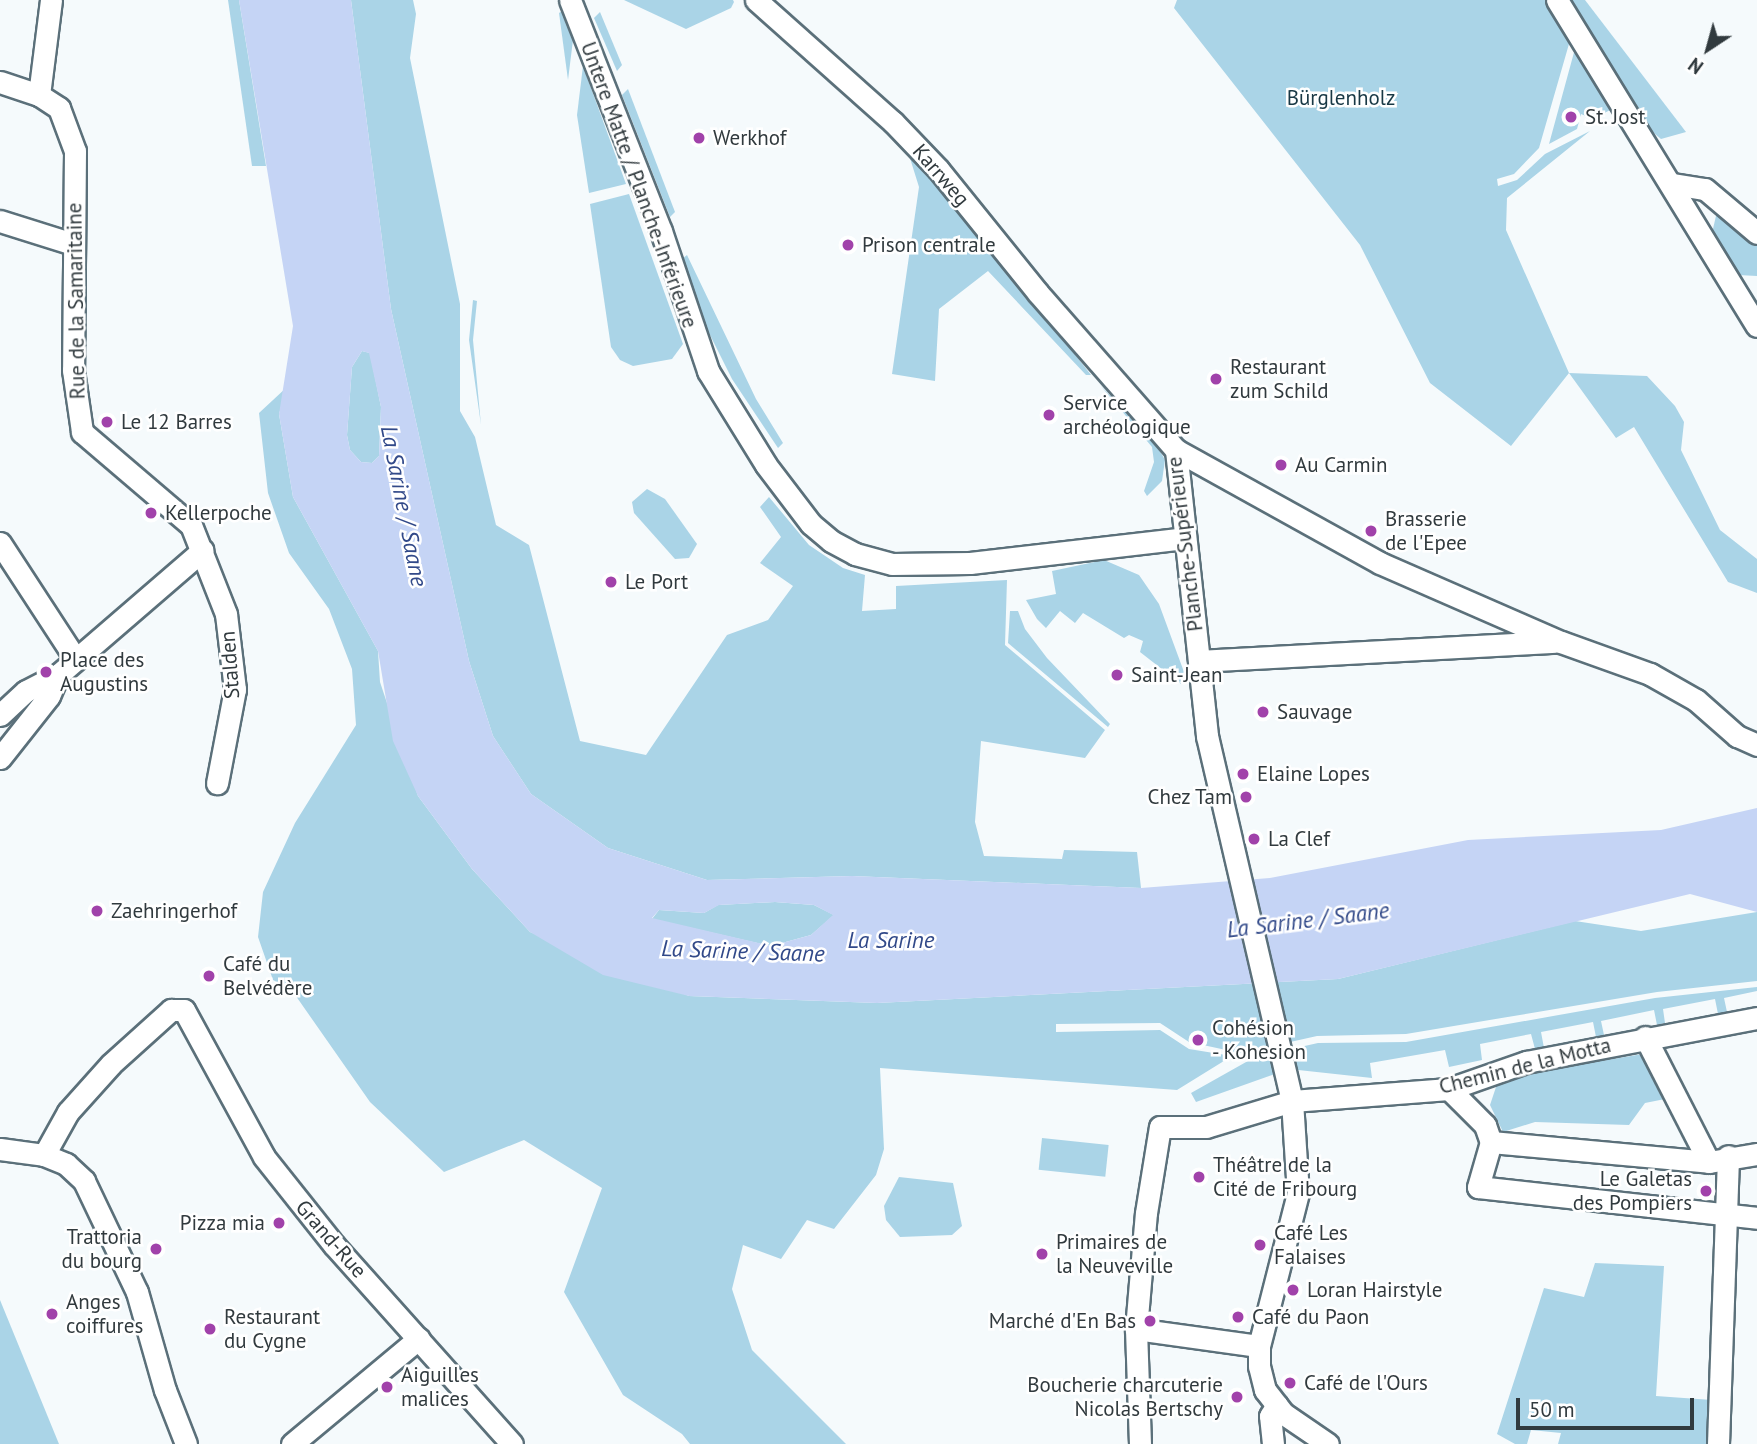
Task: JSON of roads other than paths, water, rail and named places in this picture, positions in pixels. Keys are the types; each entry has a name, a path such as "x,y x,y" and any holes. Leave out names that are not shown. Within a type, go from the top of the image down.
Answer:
{"street":[{"path":"39,94 51,0"},
{"name":"Untere Matte / Planche-Inférieure","path":"570,0 660,231 708,371 766,465 811,524 855,554 892,564 970,563 1111,543 1185,538"},
{"name":"Karrweg","path":"756,0 893,122 939,169 1106,371"},
{"path":"1557,0 1673,184 1757,326"},
{"name":"Rue de la Samaritaine","path":"0,82 39,94 59,108 75,151 73,370 82,432 184,517 203,550"},
{"path":"1673,184 1705,189 1757,233"},
{"path":"0,221 73,244"},
{"name":"Planche-Supérieure","path":"1106,371 1176,450 1207,736 1292,1101 1298,1193 1259,1346"},
{"path":"1176,450 1380,563 1561,642 1650,674 1696,700 1737,736 1757,745"},
{"path":"0,542 75,658"},
{"path":"0,715 26,691 58,675 203,550"},
{"name":"Stalden","path":"203,550 226,614 235,689 217,783"},
{"path":"1199,661 1561,642"},
{"path":"0,758 48,696 58,675"},
{"name":"Grand-Rue","path":"44,1155 68,1112 111,1064 171,1010 184,1010 264,1157 334,1245 512,1444"},
{"name":"Chemin de la Motta","path":"1136,1329 1148,1199 1160,1127 1206,1127 1292,1101 1449,1089 1526,1062 1646,1037 1757,1018"},
{"path":"1646,1037 1718,1159 1726,1216 1718,1444"},
{"path":"1449,1089 1485,1125 1491,1142 1479,1187 1757,1218"},
{"path":"1491,1142 1718,1159 1757,1154"},
{"path":"0,1149 44,1155 66,1164 84,1181 137,1292 186,1444"},
{"path":"1140,1444 1136,1329 1259,1346 1265,1390 1277,1405 1328,1444"},
{"path":"292,1444 419,1338"},
{"path":"1273,1444 1270,1416 1277,1405"}],"water":[{"name":"La Sarine","path":"239,0 351,0 391,309 469,661 493,736 531,794 608,848 707,880 852,876 1141,888 1270,878 1468,840 1661,830 1757,808 1757,912 1690,894 1338,979 877,1003 689,996 603,975 530,932 472,869 418,796 393,741 378,651 293,497 279,414 293,326","holes":["362,351 369,353 381,407 379,456 372,463 361,462 350,450 347,435 352,367","775,902 814,905 833,915 811,935 771,946 652,918 659,910 704,913 719,905"]}],"place":[{"name":"St. Jost","path":"1571,117"},
{"name":"Werkhof","path":"699,138"},
{"name":"Prison centrale","path":"848,245"},
{"name":"Restaurant zum Schild","path":"1216,379"},
{"name":"Service archéologique","path":"1049,415"},
{"name":"Le 12 Barres","path":"107,422"},
{"name":"Au Carmin","path":"1281,465"},
{"name":"Kellerpoche","path":"151,513"},
{"name":"Brasserie de l'Epee","path":"1371,531"},
{"name":"Le Port","path":"611,582"},
{"name":"Place des Augustins","path":"46,672"},
{"name":"Saint-Jean","path":"1117,675"},
{"name":"Sauvage","path":"1263,712"},
{"name":"Elaine Lopes","path":"1243,774"},
{"name":"Chez Tam","path":"1246,797"},
{"name":"La Clef","path":"1254,839"},
{"name":"Zaehringerhof","path":"97,911"},
{"name":"Café du Belvédère","path":"209,976"},
{"name":"Cohésion - Kohesion","path":"1198,1040"},
{"name":"Théâtre de la Cité de Fribourg","path":"1199,1177"},
{"name":"Le Galetas des Pompiers","path":"1706,1191"},
{"name":"Pizza mia","path":"279,1223"},
{"name":"Café Les Falaises","path":"1260,1245"},
{"name":"Trattoria du bourg","path":"156,1249"},
{"name":"Primaires de la Neuveville","path":"1042,1254"},
{"name":"Loran Hairstyle","path":"1293,1290"},
{"name":"Anges coiffures","path":"52,1314"},
{"name":"Café du Paon","path":"1238,1317"},
{"name":"Marché d'En Bas","path":"1150,1321"},
{"name":"Restaurant du Cygne","path":"210,1329"},
{"name":"Café de l'Ours","path":"1290,1383"},
{"name":"Aiguilles malices","path":"387,1387"},
{"name":"Boucherie charcuterie Nicolas Bertschy","path":"1237,1397"}],"park label":[{"name":"Bürglenholz","path":"1341,98"}],"water label":[{"name":"La Sarine / Saane","path":"404,506"},
{"name":"La Sarine / Saane","path":"1308,920"},
{"name":"La Sarine / Saane","path":"743,951"}]}
